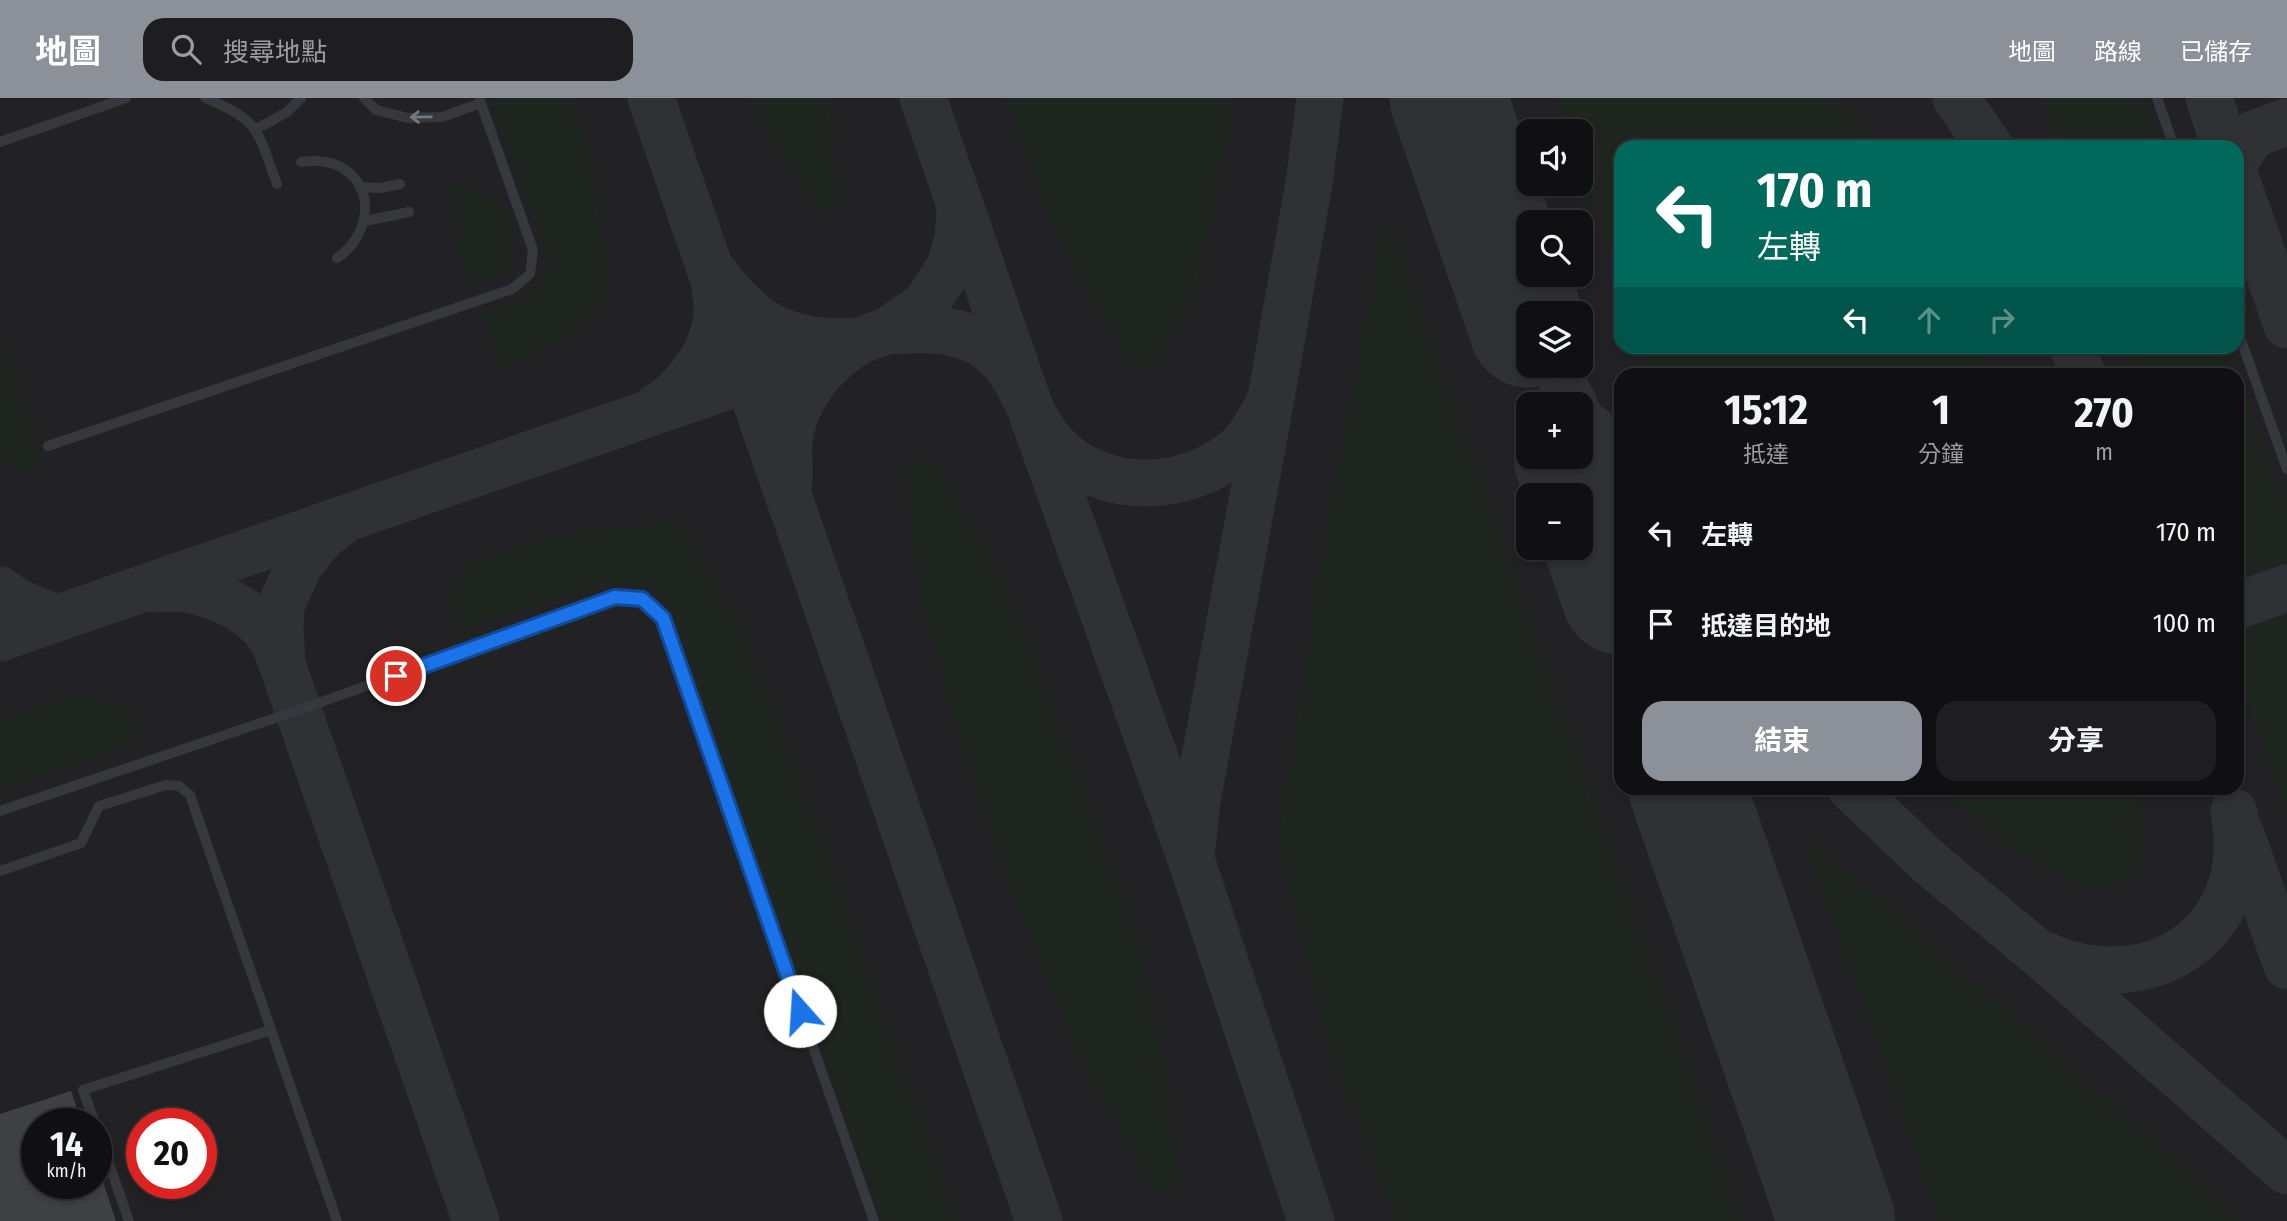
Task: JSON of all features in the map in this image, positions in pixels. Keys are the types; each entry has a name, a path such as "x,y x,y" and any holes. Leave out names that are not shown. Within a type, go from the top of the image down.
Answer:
{"lane":[{"path":"0,142 126,98"},
{"path":"205,98 232,108 256,129 277,184"},
{"path":"256,129 287,112 301,98"},
{"path":"48,446 512,289 530,274 533,250 480,101 442,117 408,118 376,110 364,98"},
{"path":"2157,98 2172,140"},
{"path":"301,162 318,160 334,164 349,174 360,187 365,204 365,221 359,237 348,251 337,258"},
{"path":"360,187 380,188 400,184"},
{"path":"365,221 409,212"},
{"path":"2244,348 2287,469"},
{"path":"0,811 299,710 615,597 642,599 663,618 873,1221"},
{"path":"0,871 81,843 99,806 166,785 179,786 190,795 337,1221"},
{"path":"90,1108 83,1090 271,1030"},
{"path":"112,1172 129,1221"}],"shaded area":[{"path":"0,98 2287,98 2287,1221 0,1221"},
{"path":"493,98 571,98 595,175 606,300 574,332 502,371 482,314 517,303 532,294 550,263"},
{"path":"750,98 829,98 840,205 828,212 818,210"},
{"path":"1006,98 1233,98 1197,285 1167,346 1154,366 1141,368 1130,363 1066,249 1045,205"},
{"path":"1557,98 1839,98 1868,140 1614,140 1614,265 1590,196 1593,196 1593,119 1564,119"},
{"path":"2043,98 2145,98 2160,140 2058,140"},
{"path":"446,181 501,201 514,242 514,252 507,271 499,278 472,287 453,237 466,231"},
{"path":"1386,217 1741,1221 1398,1221 1330,1049 1278,841 1333,487"},
{"path":"0,334 44,468 20,476 0,449"},
{"path":"1645,354 1979,354 1985,368 1650,368"},
{"path":"2130,354 2232,354 2237,368 2135,368"},
{"path":"2244,389 2287,516 2287,561 2244,577"},
{"path":"919,460 932,461 962,508 1005,587 1135,932 1159,1035 1179,1190 1166,1196 1153,1190 1076,1048 1008,880 960,735 922,605 906,479 907,465"},
{"path":"661,521 676,521 728,606 750,653 793,763 955,1221 884,1221 662,594 646,586 600,583 457,630 450,601 460,575 475,561 498,551 565,534 610,528 639,528"},
{"path":"2287,609 2287,814 2244,689 2244,625"},
{"path":"72,695 101,697 128,712 139,741 0,789 0,720"},
{"path":"1944,795 2137,795 2142,843 2140,863 2128,880 2103,891 2081,887 2010,847"},
{"path":"1809,840 2049,1047 2244,1221 1940,1221 1807,845"}],"building":[{"path":"71,1091 77,1108 21,1108 21,1199 109,1199 116,1221 0,1221 0,1114"}],"taxiway":[{"path":"651,98 1039,1221"},
{"path":"923,98 1192,862 1311,1221"},
{"path":"1192,848 1197,801 1309,183 1320,98"},
{"path":"1956,98 1985,140"},
{"path":"2209,98 2223,140"},
{"path":"2244,148 2253,134 2287,122"},
{"path":"2244,202 2287,325"},
{"path":"887,331 926,304 949,268 958,239 960,209"},
{"path":"717,276 746,309 778,330 815,340 859,341 822,371 804,397 797,411 789,442 789,480"},
{"path":"1512,284 1521,301"},
{"path":"655,408 682,387 703,358 715,325 715,291"},
{"path":"0,638 887,331 954,333 966,336 990,349 1010,371 1038,423 1055,446 1074,462 1096,474 1120,481 1169,481 1216,465 1236,451 1247,439 1271,398"},
{"path":"2076,354 2080,368"},
{"path":"1560,378 1568,392"},
{"path":"1593,441 1614,479"},
{"path":"282,664 281,605 300,564 322,537 339,524"},
{"path":"2244,603 2287,588"},
{"path":"154,589 186,589 219,598 249,615 273,641 476,1221"},
{"path":"0,590 17,602 57,618"},
{"path":"1858,795 1931,864 2037,952 2287,1171"},
{"path":"2047,956 2086,968 2124,970 2159,962 2189,946 2213,922 2229,891 2237,854 2234,812"},
{"path":"2241,834 2287,966"}],"runway":[{"path":"1448,98 1518,301"},
{"path":"1576,469 1614,579"},
{"path":"1689,795 1837,1221"}],"route":[{"path":"396,676 615,597 642,599 663,618 800,1011"}]}
